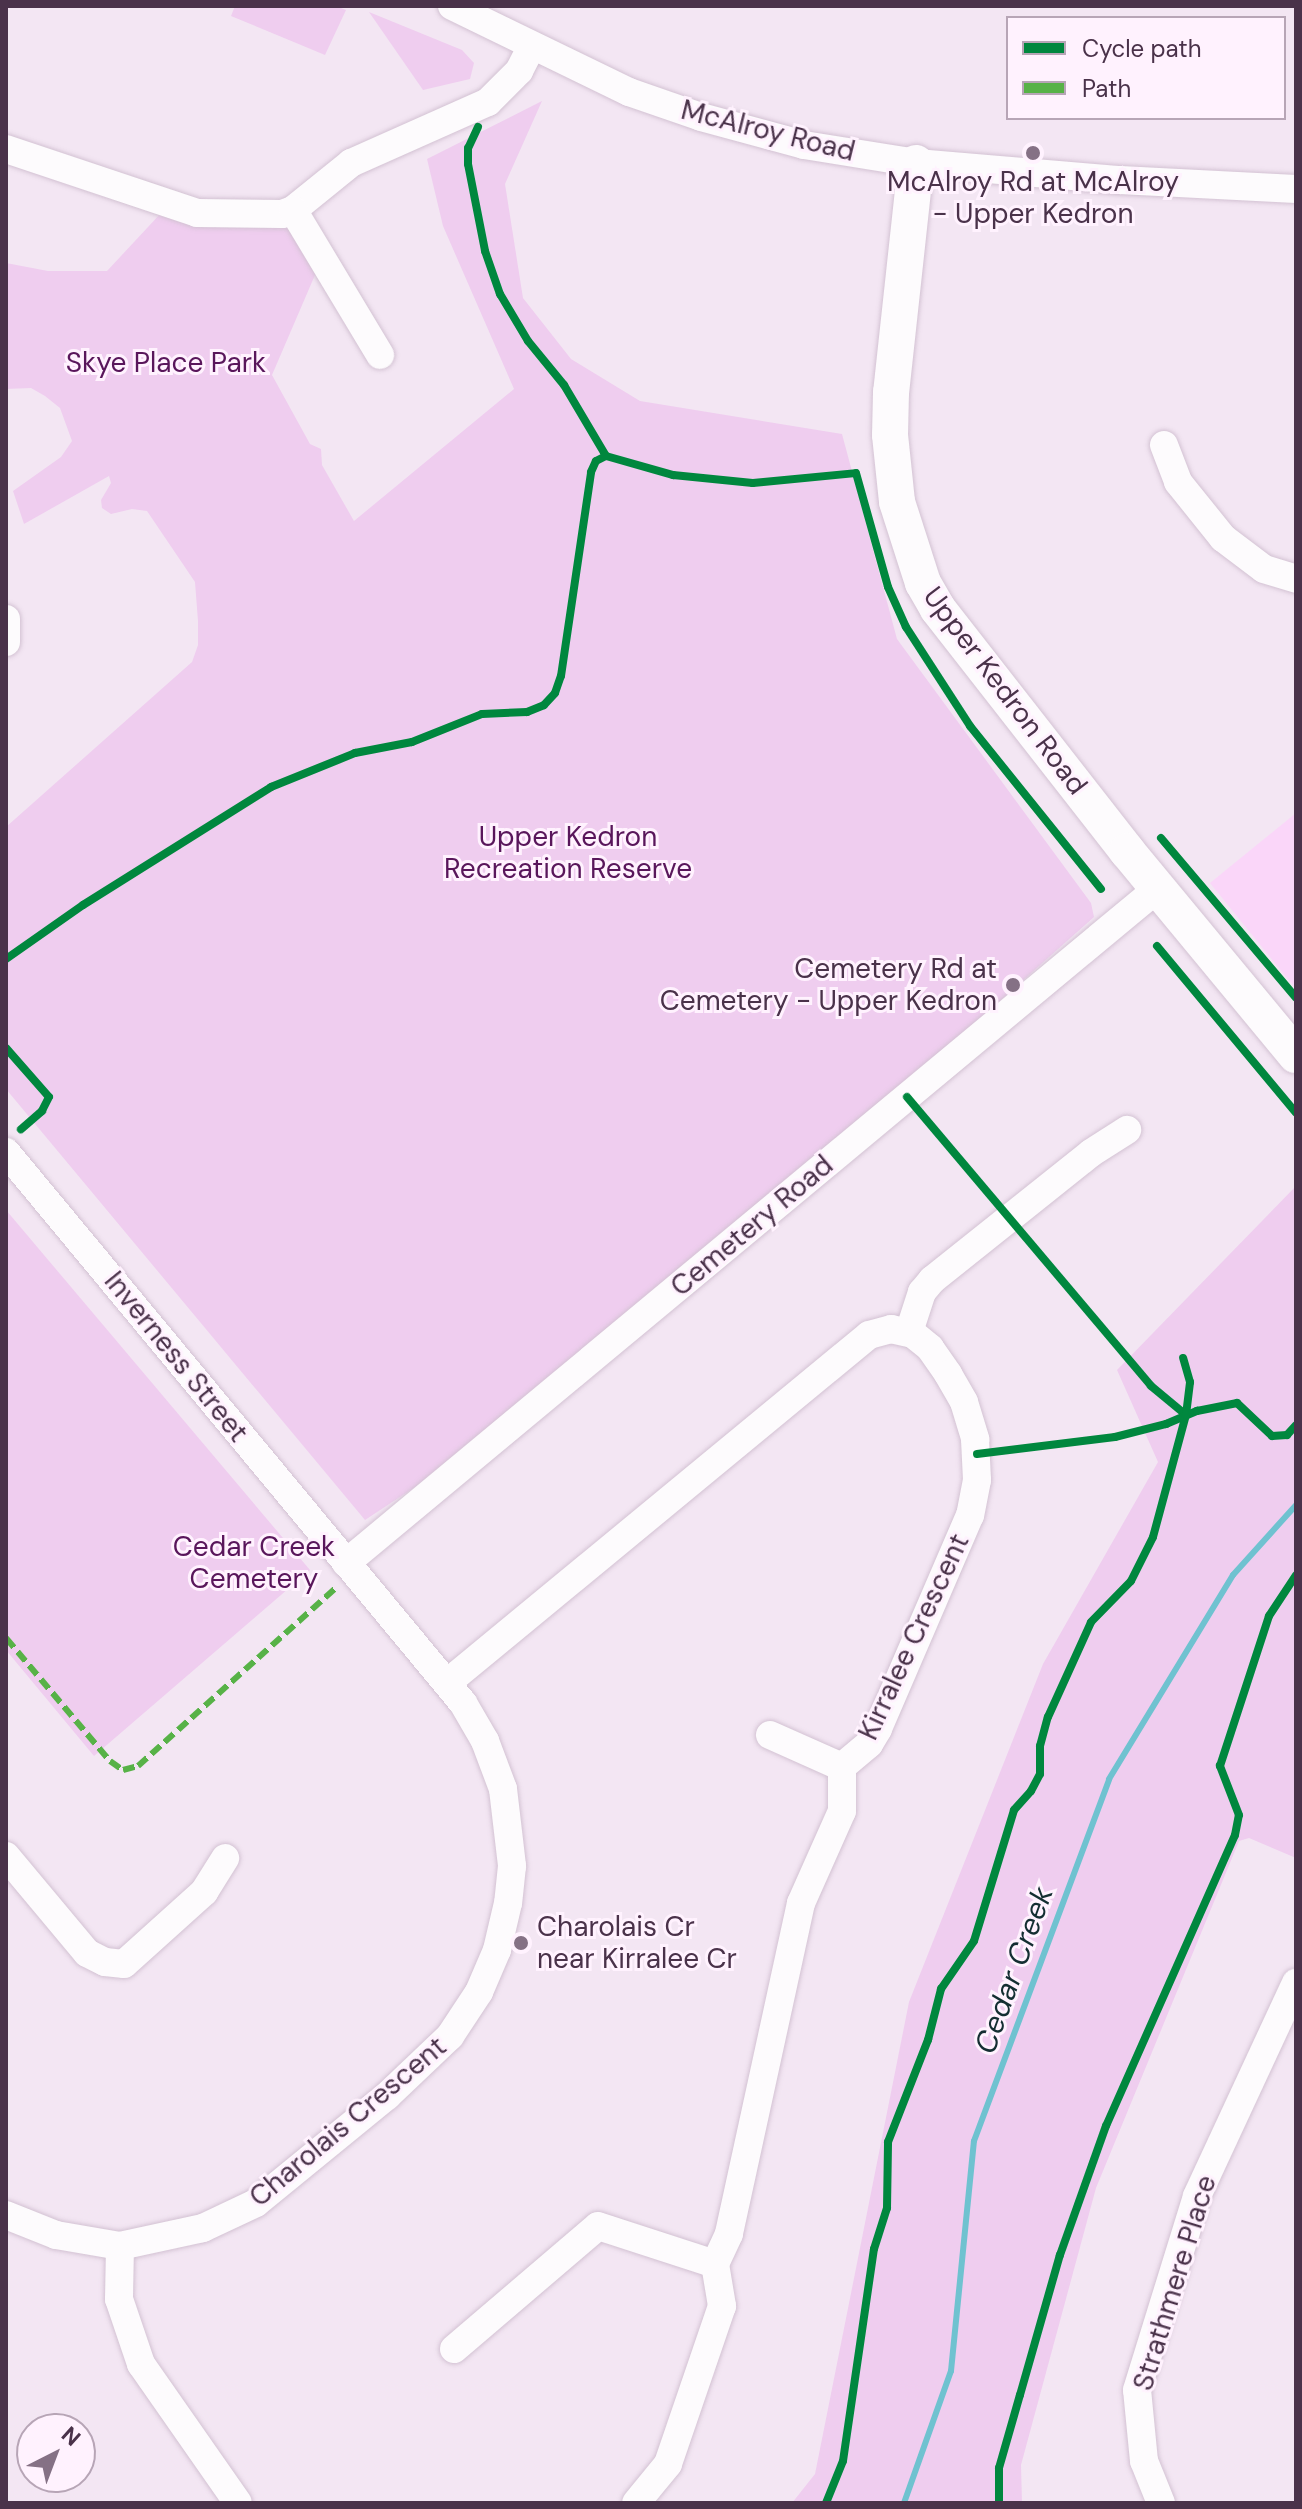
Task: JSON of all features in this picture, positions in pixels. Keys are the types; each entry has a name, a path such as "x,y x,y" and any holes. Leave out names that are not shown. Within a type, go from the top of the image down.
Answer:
{"main road":[{"name":"Upper Kedron Road","path":"916,163 891,392 897,502 923,583 938,609 1157,889 1296,1055"}],"street":[{"name":"McAlroy Road","path":"452,6 616,86 701,117 804,145 916,163 1120,180 1296,189"},
{"path":"6,149 197,213 282,214 293,210 351,163 488,102 519,71 532,46"},
{"path":"293,210 380,355"},
{"path":"1164,445 1178,482 1223,538 1264,569 1296,579"},
{"path":"6,619 6,642"},
{"name":"Cemetery Road","path":"346,1563 1157,889"},
{"path":"447,1683 864,1338 882,1330 909,1332 922,1292 932,1280 1091,1153 1127,1130"},
{"name":"Inverness Street","path":"6,1152 346,1563"},
{"name":"Kirralee Crescent","path":"715,2264 729,2234 801,1903 842,1811 842,1767 869,1744 878,1729 957,1548 977,1487 975,1439 964,1402 930,1348 909,1332"},
{"name":"Charolais Crescent","path":"6,2215 56,2235 120,2246 203,2228 256,2203 431,2058 479,1992 505,1921 512,1872 511,1838 503,1789 492,1757 468,1710 346,1563"},
{"path":"770,1735 842,1767"},
{"path":"6,1856 87,1953 105,1962 124,1964 204,1892 225,1858"},
{"name":"Strathmere Place","path":"1161,2503 1144,2461 1137,2390 1197,2196 1296,1983"},
{"path":"454,2349 598,2226 715,2264 722,2306 668,2464 636,2503"},
{"path":"120,2246 119,2299 141,2364 226,2499"}],"shaded area":[{"path":"1296,813 1296,989 1210,883"}],"green space":[{"path":"235,6 336,6 346,10 325,55 231,16"},
{"path":"369,12 462,50 474,63 470,79 423,90"},
{"name":"Upper Kedron Recreation Reserve","path":"542,101 505,184 523,298 571,359 640,401 842,434 897,639 1091,903 1094,917 984,1015 517,1403 415,1487 365,1520 6,1089 6,827 192,662 198,645 198,621 195,582 147,511 132,509 111,514 102,508 101,500 111,483 109,476 24,524 13,491 61,457 72,441 60,408 45,396 31,388 6,389 6,263 48,271 107,271 162,212 214,227 292,228 314,257 315,275 272,375 310,444 321,449 322,465 354,521 514,389 443,226 427,159"},
{"path":"1296,1186 1296,1858 1249,1838 1239,1841 1096,2188 1021,2465 1022,2503 792,2503 815,2474 909,2002 1043,1664 1158,1462 1117,1370"},
{"name":"Cedar Creek Cemetery","path":"6,1210 310,1570 94,1756 6,1650"}],"waterway":[{"name":"Cedar Creek","path":"904,2503 951,2371 974,2141 1109,1779 1233,1575 1296,1505"}],"marked path":[{"path":"6,1638 110,1761 123,1770 138,1766 336,1588"}],"cycle path":[{"path":"478,127 468,148 468,164 485,251 500,294 528,341 564,385 606,456 673,475 753,483 856,473 888,587 906,627 970,726 1101,889"},
{"path":"6,959 83,905 271,787 355,753 412,742 482,714 527,712 544,705 555,693 561,676 591,472 596,461 606,456"},
{"path":"1161,838 1296,998"},
{"path":"1157,946 1296,1113"},
{"path":"6,1048 49,1097 42,1111 21,1129"},
{"path":"907,1097 1151,1386 1186,1415"},
{"path":"826,2503 843,2461 874,2249 887,2208 888,2142 928,2040 941,1989 974,1941 1014,1810 1031,1791 1040,1774 1040,1746 1048,1717 1091,1622 1131,1581 1153,1537 1186,1415 1190,1382 1183,1358"},
{"path":"977,1454 1115,1437 1166,1424 1197,1411 1237,1403 1272,1436 1287,1435 1296,1425"},
{"path":"999,2503 999,2468 1060,2255 1106,2126 1235,1835 1239,1815 1220,1766 1269,1616 1296,1575"}],"place":[{"name":"McAlroy Rd at McAlroy - Upper Kedron","path":"1033,153"},
{"name":"Cemetery Rd at Cemetery - Upper Kedron","path":"1013,985"},
{"name":"Charolais Cr near Kirralee Cr","path":"521,1943"}],"park label":[{"name":"Skye Place Park","path":"166,363"}]}
